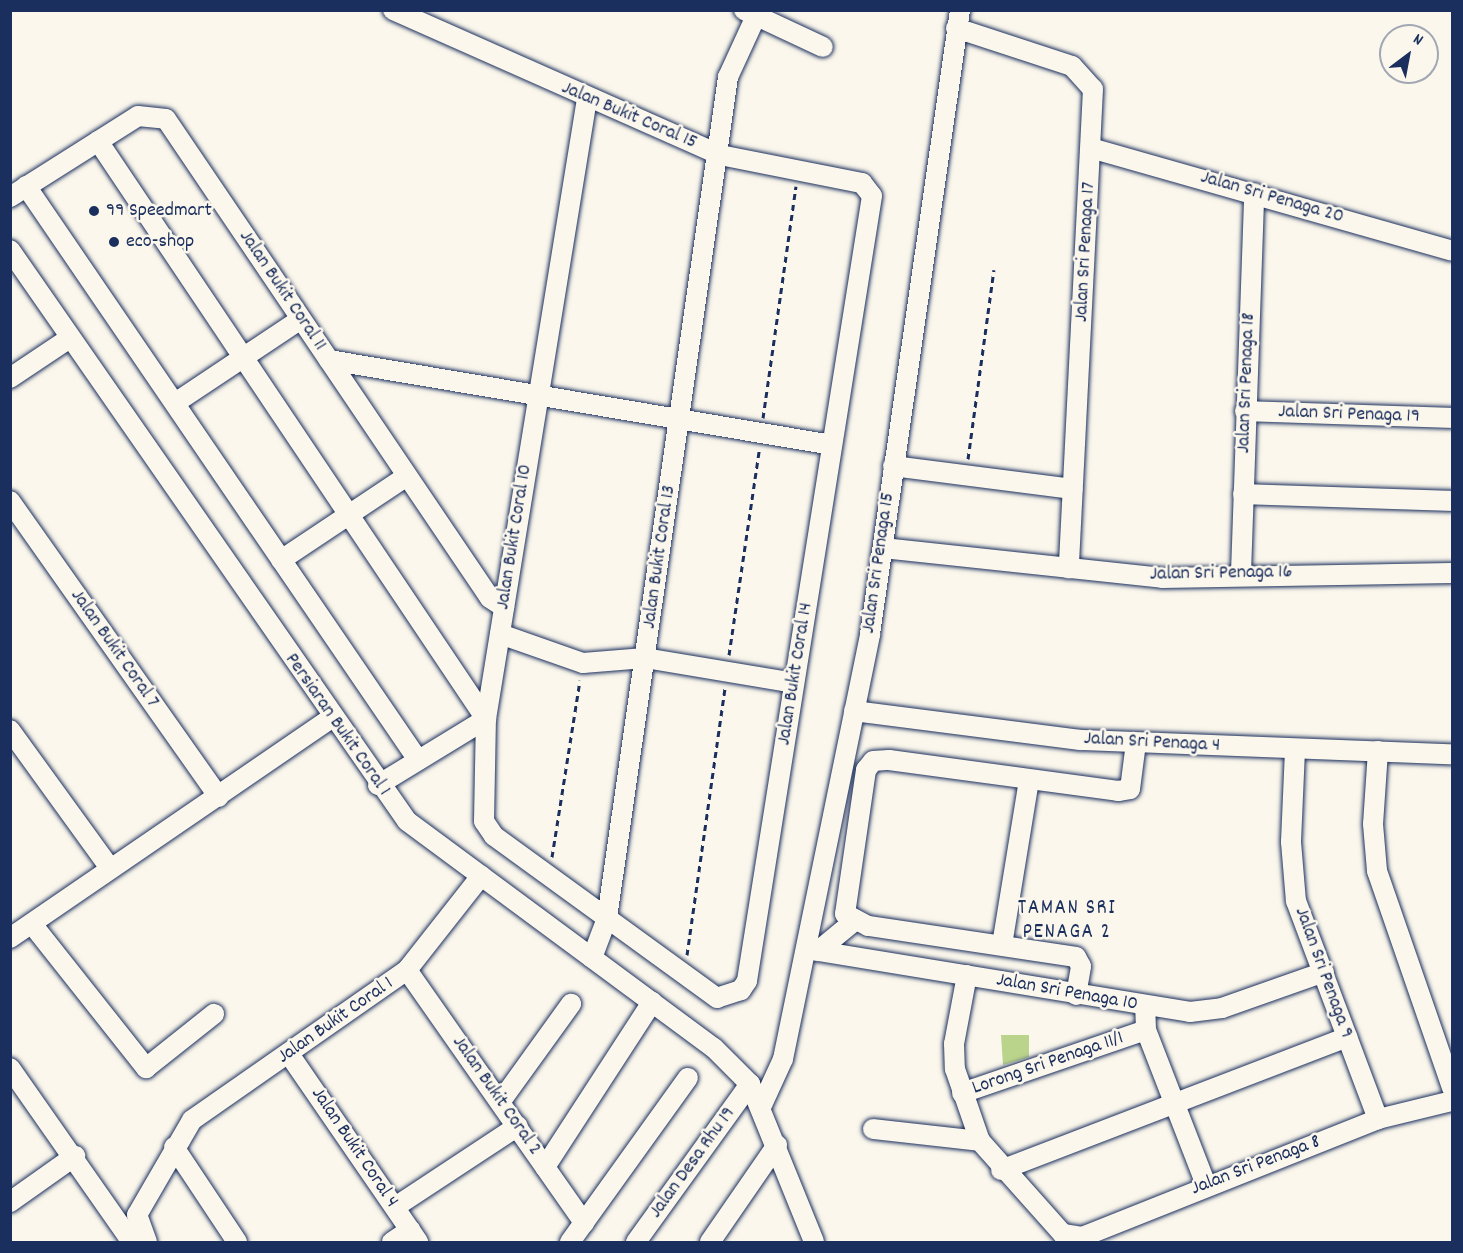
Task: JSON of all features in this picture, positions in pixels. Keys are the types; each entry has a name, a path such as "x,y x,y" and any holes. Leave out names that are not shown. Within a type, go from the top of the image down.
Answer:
{"street":[{"name":"Jalan Bukit Coral 15","path":"393,10 587,99 720,154 862,183 872,195"},
{"path":"750,13 823,47"},
{"name":"Jalan Bukit Coral 13","path":"592,958 607,918 720,154 728,77 750,13"},
{"name":"Jalan Sri Penaga 17","path":"958,19 1072,66 1093,88 1069,568"},
{"name":"Jalan Sri Penaga 15","path":"761,1107 783,1059 812,950 883,548 958,19"},
{"name":"Jalan Bukit Coral 10","path":"587,99 486,719 484,821 494,836 607,918"},
{"name":"Jalan Bukit Coral 11","path":"18,192 138,116 166,119 490,598 504,607"},
{"path":"98,141 351,513 486,719 378,785"},
{"name":"Jalan Sri Penaga 20","path":"1091,147 1452,251"},
{"path":"18,192 175,404 418,760"},
{"name":"Jalan Sri Penaga 18","path":"1241,573 1254,193"},
{"name":"Jalan Bukit Coral 14","path":"607,918 717,999 741,990 747,981 872,195"},
{"name":"Persiaran Bukit Coral 1","path":"10,250 331,718 378,785 407,821 714,1048 750,1084 777,1145 806,1237"},
{"path":"175,404 301,319"},
{"path":"10,378 70,338"},
{"path":"329,360 538,398 832,445"},
{"name":"Jalan Sri Penaga 19","path":"1245,411 1452,418"},
{"path":"893,466 966,472 1073,489"},
{"path":"281,560 407,476"},
{"path":"1243,494 1452,501"},
{"name":"Jalan Bukit Coral 7","path":"10,501 219,796"},
{"name":"Jalan Sri Penaga 16","path":"883,548 1162,578 1241,573 1452,573"},
{"path":"500,634 583,663 645,658 794,683"},
{"name":"Jalan Sri Penaga 4","path":"854,711 1136,742 1295,750 1452,754"},
{"path":"10,938 331,718"},
{"path":"10,730 110,868"},
{"path":"1076,995 1081,966 1076,957 853,922 845,914 844,901 866,770 873,761 1029,780 1130,789 1136,742"},
{"name":"Jalan Sri Penaga 9","path":"1295,750 1291,842 1296,901 1378,1119"},
{"path":"1378,751 1373,824 1377,871 1452,1088"},
{"path":"1002,945 1029,780"},
{"name":"Jalan Bukit Coral 1","path":"147,1242 137,1215 174,1147 192,1120 407,970 481,876"},
{"path":"812,950 853,922"},
{"path":"32,924 146,1068 214,1014"},
{"name":"Jalan Sri Penaga 10","path":"812,950 1190,1012 1222,1008 1324,972"},
{"name":"Jalan Bukit Coral 2","path":"407,970 501,1101 584,1223"},
{"path":"967,975 954,1044 962,1093 980,1141 1001,1170 1174,1107 1347,1037"},
{"path":"545,1167 652,1002"},
{"path":"501,1101 571,1004"},
{"name":"Lorong Sri Penaga 11/1","path":"962,1093 1146,1030 1145,1006"},
{"path":"1146,1030 1206,1185"},
{"name":"Jalan Bukit Coral 4","path":"289,1054 414,1236"},
{"path":"10,1068 75,1156 132,1242"},
{"path":"570,1242 688,1078"},
{"name":"Jalan Desa Rhu 19","path":"636,1242 750,1084"},
{"name":"Jalan Sri Penaga 8","path":"1001,1170 1063,1233 1082,1237 1206,1185 1378,1119 1452,1101"},
{"path":"395,1207 518,1126"},
{"path":"873,1129 980,1141"},
{"path":"710,1242 777,1145"},
{"path":"174,1147 237,1242"},
{"path":"10,1202 75,1156"},
{"path":"392,1242 414,1236"}],"path":[{"path":"684,975 798,170"},
{"path":"966,472 994,270"},
{"path":"549,876 583,663"}],"green space":[{"path":"1001,1035 1029,1035 1029,1057 1003,1065"}],"place":[{"name":"99 Speedmart","path":"94,211"},
{"name":"eco-shop","path":"114,242"}],"district":[{"name":"TAMAN SRI PENAGA 2","path":"1067,921"}]}
